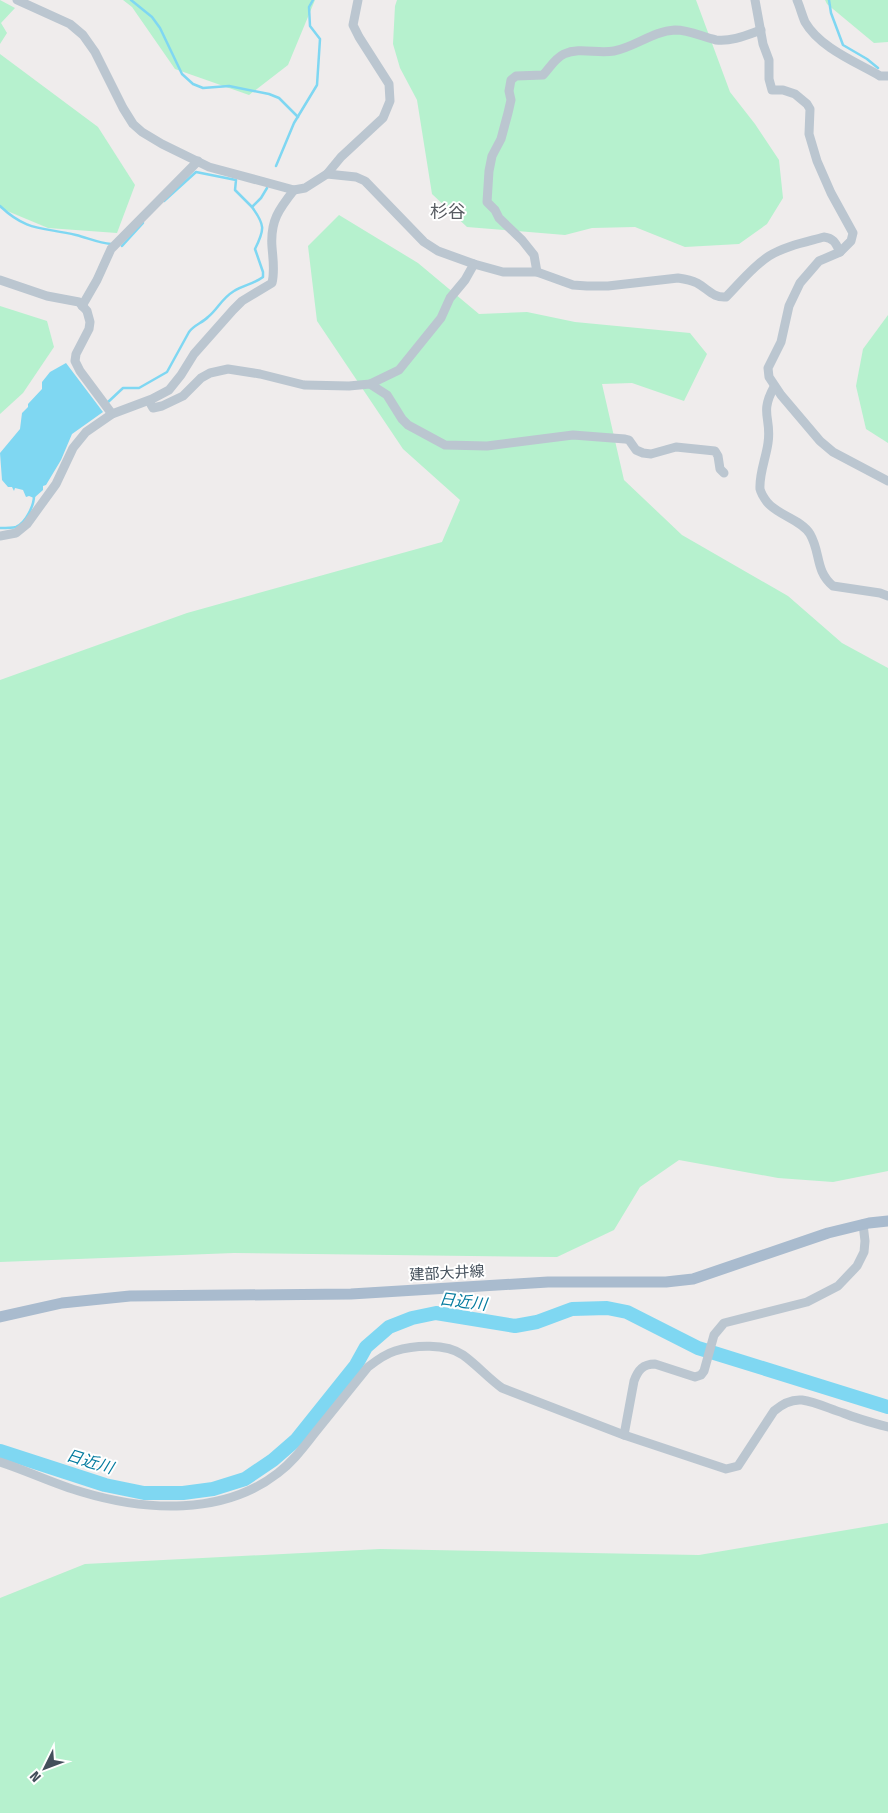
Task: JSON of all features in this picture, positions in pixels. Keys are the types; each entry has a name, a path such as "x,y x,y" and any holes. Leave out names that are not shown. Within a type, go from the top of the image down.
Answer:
{"main road":[{"name":"建部大井線","path":"0,1317 62,1303 130,1296 351,1294 548,1282 666,1282 693,1279 828,1233 863,1224 888,1221"}],"street":[{"path":"17,0 70,24 83,35 95,52 123,108 142,132 209,167 294,190 304,188 327,174 341,157 383,118 390,101 389,84 353,25 358,0"},
{"path":"755,0 763,44 769,60 769,80 772,90 783,90 795,94 802,98 810,109 809,134 817,161 831,193 853,233 851,242 840,252 819,262 800,283 790,306 781,342 768,368 769,377 774,387 820,441 833,452 888,482"},
{"path":"797,0 805,22 820,38 831,47 880,76 888,76"},
{"path":"537,272 534,255 522,240 498,218 495,210 486,202 492,156 501,140 511,100 509,92 511,80 516,76 543,75 554,60 578,50 612,52 658,34 674,30 690,31 716,40 727,40 761,30"},
{"path":"82,306 97,280 111,249 198,161"},
{"path":"327,174 356,177 365,181 413,232 438,251 503,272 537,272 573,285 608,286 678,278 698,283 714,296 726,297 739,281 770,255 824,237 830,238 835,242 840,252"},
{"path":"0,536 9,535 23,529 56,484 79,440 107,407 149,400 169,390 194,354 242,301 272,283 274,276 272,244 274,220 294,190"},
{"path":"149,400 153,408 162,406 183,396 201,378 210,373 228,369 304,384 348,386 370,384 399,370 441,318 450,298 465,280 474,264"},
{"path":"0,280 47,296 79,302 87,311 90,322 89,329 76,354 75,361 80,371 107,407"},
{"path":"370,384 387,395 408,425 445,444 487,446 573,435 625,439 629,440 636,450 643,454 651,454 676,447 715,451 718,456 720,469 724,473"},
{"path":"774,387 766,404 769,441 760,490 763,497 768,504 810,534 821,572 833,586 880,593 888,596"},
{"path":"624,1435 636,1373 642,1367 648,1364 655,1364 695,1377 701,1375 708,1360 714,1335 724,1323 808,1302 838,1286 857,1266 864,1252 863,1224"},
{"path":"0,1462 81,1492 123,1501 162,1506 215,1503 239,1496 278,1473 298,1455 368,1367 382,1356 395,1350 432,1346 447,1348 462,1354 502,1388 624,1435 726,1469 738,1466 774,1411 781,1405 790,1402 801,1400 816,1403 864,1421 888,1427"}],"green space":[{"path":"0,0 15,8 1,23 7,33 0,44"},
{"path":"123,0 315,0 288,65 249,95 175,69 132,7"},
{"path":"397,0 696,0 730,92 755,124 779,160 783,198 767,224 739,244 685,247 635,227 592,228 565,235 467,227 432,194 417,100 400,68 393,44"},
{"path":"825,0 888,0 888,42 874,43 827,4"},
{"path":"0,54 98,127 135,185 117,233 48,228 0,208"},
{"path":"339,215 418,263 479,314 527,312 575,322 690,333 707,354 684,401 632,383 602,384 624,480 682,535 788,596 842,643 888,668 888,1171 833,1182 778,1178 679,1160 640,1187 614,1230 557,1257 234,1253 0,1262 0,680 187,613 442,542 460,500 403,449 317,321 308,246"},
{"path":"0,306 47,321 54,347 23,393 0,414"},
{"path":"888,315 888,443 866,429 856,386 863,349"},
{"path":"888,1523 888,1813 0,1813 0,1598 85,1564 380,1549 699,1555"}],"water":[{"path":"66,363 103,412 72,434 61,460 46,485 43,486 43,490 34,498 26,497 23,490 15,488 14,491 12,487 8,487 2,480 0,453 20,429 22,413 42,389 42,382 50,372"}],"waterway":[{"path":"131,0 152,17 160,28 182,74 193,84 203,88 229,86 269,94 279,98 298,117"},
{"path":"276,166 294,123 317,85 320,39 310,26 309,7 313,0"},
{"path":"829,0 831,13 843,45 878,68"},
{"path":"164,201 196,172 236,180 235,190 252,207"},
{"path":"107,403 123,388 139,388 167,372 191,330 206,319 230,294 263,277 255,249 261,237 262,227 252,207 267,188"},
{"path":"0,206 27,224 111,244"},
{"path":"122,246 143,223"},
{"path":"0,528 20,525 31,509 34,496"},
{"name":"日近川","path":"0,1451 105,1485 144,1493 183,1493 213,1489 245,1479 273,1460 296,1440 356,1365 366,1347 389,1327 412,1318 436,1313 515,1326 537,1322 572,1309 607,1308 627,1312 698,1348 888,1407"}],"district":[{"name":"杉谷","path":"448,212"}]}
